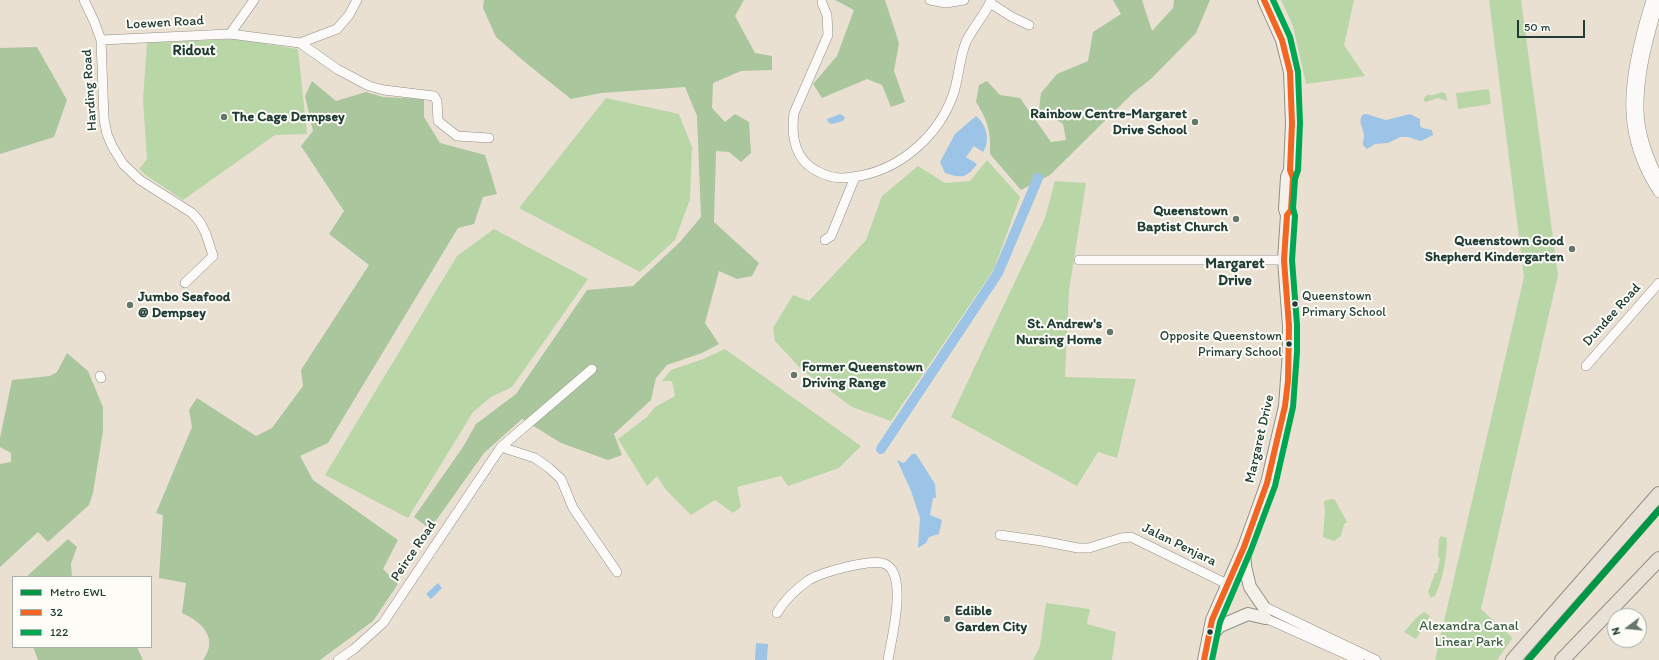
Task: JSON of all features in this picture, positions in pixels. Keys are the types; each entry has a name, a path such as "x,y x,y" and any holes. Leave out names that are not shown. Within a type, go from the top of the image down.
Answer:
{"main road":[{"path":"1513,660 1659,494"},
{"path":"1562,660 1659,559"}],"street":[{"name":"Harding Road","path":"84,0 101,40 104,119 112,146 123,164 140,180 192,214 200,222 206,234 213,256 185,283"},
{"path":"230,34 254,0"},
{"name":"Loewen Road","path":"300,43 337,29 349,15 357,0"},
{"path":"930,0 946,3 964,0"},
{"name":"Margaret Drive","path":"1204,660 1212,620 1244,547 1269,476 1285,406 1288,381 1289,346 1284,260 1287,215 1291,210 1293,178 1290,170 1292,123 1290,72 1282,40 1264,0"},
{"path":"1651,0 1639,44 1633,80 1631,111 1633,132 1640,154 1652,182 1659,193"},
{"path":"822,3 827,15 828,35 794,113 792,127 794,141 799,153 810,168 827,176 842,179 876,172 893,165 912,152 934,128 942,118 953,94 959,65 966,42 991,1 1012,17 1028,25"},
{"path":"1659,2 1647,46 1638,110 1646,152 1659,180"},
{"name":"Loewen Road","path":"101,40 230,34 300,43 337,69 369,86 384,90 434,96 437,101 438,121 457,136 489,138"},
{"path":"825,240 831,236 855,177"},
{"path":"1079,260 1284,260"},
{"name":"Dundee Road","path":"1586,366 1659,283"},
{"name":"Peirce Road","path":"338,660 354,649 383,623 500,448 592,369"},
{"path":"500,448 535,458 561,479 573,508 617,572"},
{"name":"Jalan Penjara","path":"1000,535 1078,548 1089,548 1121,538 1131,537 1227,584"},
{"path":"1244,547 1245,566 1250,587 1263,606 1376,660"},
{"path":"778,613 783,602 810,580 839,569 872,563 883,563 890,566 895,578 897,599 888,660"},
{"path":"1208,639 1220,626 1248,614 1265,618 1359,660"}],"green space":[{"path":"484,0 744,0 735,16 755,53 772,56 772,70 741,71 713,83 712,108 725,122 735,114 749,122 751,153 741,162 729,152 716,151 714,222 759,263 752,276 737,279 719,271 705,323 719,344 702,353 667,365 656,378 651,400 614,434 622,455 608,460 561,443 522,419 484,453 430,529 414,517 463,447 476,424 516,394 587,290 633,286 680,242 701,217 697,116 685,87 601,93 571,99 496,37 483,8"},
{"path":"835,0 885,0 899,43 894,71 905,102 891,107 882,85 867,79 822,98 813,84 837,56 854,10"},
{"path":"1113,0 1142,0 1152,31 1173,8 1174,0 1210,0 1196,33 1152,78 1133,93 1050,175 1021,190 990,154 988,127 976,102 979,85 987,81 1000,95 1020,98 1051,142 1066,140 1063,124 1039,109 1041,93 1057,74 1088,61 1093,32 1121,14"},
{"path":"1281,0 1354,0 1344,45 1365,76 1306,84 1293,26"},
{"name":"Alexandra Canal Linear Park","path":"1489,0 1521,0 1558,275 1481,609 1511,636 1512,639 1497,660 1435,660 1524,277"},
{"name":"The Cage Dempsey","path":"234,39 298,49 307,134 275,135 183,200 139,169 147,159 143,100 147,43"},
{"path":"37,47 67,100 54,137 0,154 0,48"},
{"path":"312,81 336,101 366,92 383,97 424,99 424,117 440,143 485,155 497,194 483,197 474,224 458,228 328,443 300,456 313,480 398,540 383,569 398,584 373,621 320,660 203,660 208,652 209,638 202,626 182,613 186,583 159,578 163,515 156,513 192,427 189,410 197,398 256,436 272,428 303,386 301,370 369,265 329,234 344,211 301,146 313,131 305,96"},
{"path":"1489,89 1491,104 1458,109 1456,93"},
{"path":"1442,92 1446,94 1447,101 1438,98 1426,102 1424,101 1424,98 1427,95 1434,95"},
{"path":"606,98 679,114 692,147 690,199 675,240 640,272 519,208"},
{"path":"987,160 1020,197 994,269 891,421 852,407 802,370 775,341 773,328 793,295 809,301 866,240 882,196 918,166 945,183 970,181"},
{"path":"1055,181 1086,183 1069,291 1065,377 1136,379 1117,458 1098,452 1077,486 951,417 1045,218"},
{"path":"494,229 588,279 512,387 491,397 473,412 408,518 325,475 457,256"},
{"path":"725,349 861,446 839,468 788,486 781,476 737,487 741,507 733,513 715,500 691,515 666,490 657,476 647,486 618,439 647,417 655,407 675,396 672,381 662,381 671,370 703,359"},
{"path":"67,353 88,371 103,407 103,431 93,493 89,505 48,542 38,532 0,567 0,464 11,462 11,453 0,447 0,438 12,380 50,376 57,372"},
{"path":"1333,499 1347,522 1344,524 1341,536 1334,541 1323,537 1325,510 1324,502 1326,500"},
{"path":"1441,536 1447,538 1445,560 1438,589 1435,596 1431,598 1428,592 1435,573 1437,573 1440,558 1438,557 1439,539"},
{"path":"68,539 77,547 71,564 72,576 27,576"},
{"path":"1046,603 1090,609 1087,624 1116,632 1112,660 1033,660 1040,646"},
{"path":"1424,612 1430,616 1416,639 1404,632 1416,618"},
{"path":"33,648 137,648 143,660 38,660"}],"water":[{"path":"840,114 845,117 843,121 832,124 829,123 827,119"},
{"path":"1366,114 1386,120 1410,114 1420,119 1420,125 1422,128 1432,130 1433,135 1421,141 1408,137 1400,137 1388,143 1375,144 1367,149 1363,145 1364,136 1360,120 1362,115"},
{"path":"976,116 980,119 985,128 987,142 983,152 974,146 966,157 977,164 970,172 963,176 955,176 945,173 940,162 955,134"},
{"path":"912,454 916,454 935,484 936,498 933,498 930,515 942,520 939,534 929,537 926,543 918,548 920,518 911,491 897,460 904,463"},
{"path":"438,583 442,588 431,599 426,594"},
{"path":"756,643 768,644 767,660 755,660"}],"waterway":[{"path":"881,449 998,273 1038,178"}],"metro line":[{"name":"EWL","path":"1528,660 1659,510"}],"transit line":[{"name":"32","path":"1204,660 1212,620 1244,547 1267,483 1285,406 1288,381 1289,326 1284,260 1287,215 1291,210 1293,178 1290,170 1292,123 1290,72 1282,40 1264,0"},
{"name":"122","path":"1212,660 1220,622 1251,550 1275,486 1293,407 1297,352 1297,325 1292,260 1295,216 1293,208 1295,179 1298,170 1300,123 1298,72 1290,37 1273,0"}],"place":[{"name":"The Cage Dempsey","path":"224,117"},
{"name":"Rainbow Centre-Margaret Drive School","path":"1195,122"},
{"name":"Queenstown Baptist Church","path":"1236,219"},
{"name":"Queenstown Good Shepherd Kindergarten","path":"1572,249"},
{"name":"Queenstown Primary School","path":"1295,304"},
{"name":"Jumbo Seafood @ Dempsey","path":"130,305"},
{"name":"St. Andrew's Nursing Home","path":"1110,332"},
{"name":"Opposite Queenstown Primary School","path":"1289,344"},
{"name":"Former Queenstown Driving Range","path":"794,375"},
{"name":"Edible Garden City","path":"947,619"}],"district":[{"name":"Ridout","path":"194,51"},
{"name":"Margaret Drive","path":"1235,272"}]}
